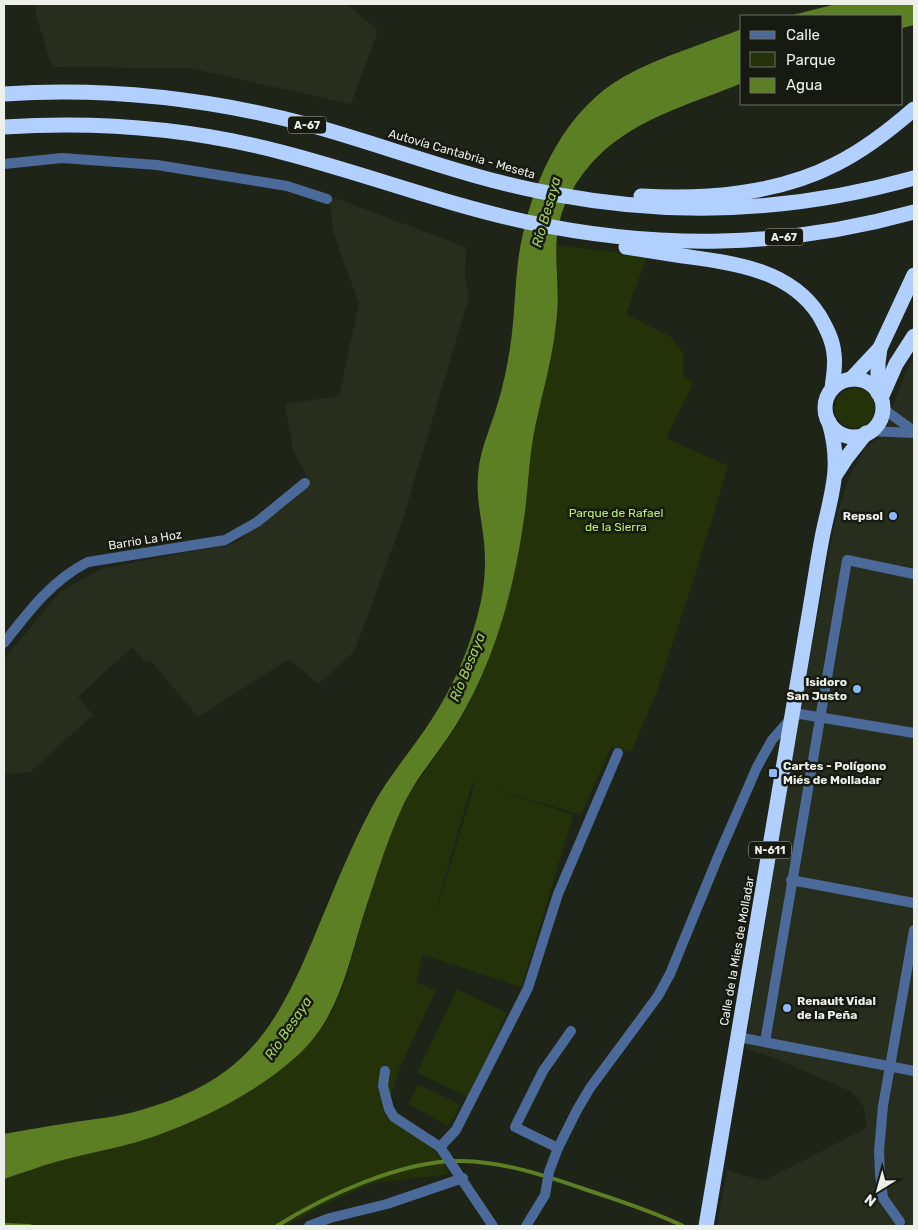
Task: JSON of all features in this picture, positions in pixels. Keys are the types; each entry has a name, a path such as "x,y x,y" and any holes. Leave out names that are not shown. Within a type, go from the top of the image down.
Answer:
{"highway":[{"name":"Autovía Cantabria - Meseta","path":"4,94 105,92 197,101 227,106 288,120 566,197 729,208 788,204 846,194 914,178"},
{"path":"653,202 681,197 732,193 798,179 828,168 852,156 914,109"},
{"path":"4,128 84,124 142,127 226,139 280,152 302,166 552,236 650,245 752,268 794,288 817,312 830,337 835,360 832,388"},
{"name":"A-67","path":"650,245 790,237 848,228 914,212"},
{"name":"N-611","path":"829,422 825,405 832,388 844,380 852,379 880,348 914,275"},
{"path":"880,399 896,364 914,336"},
{"name":"N-611","path":"868,432 879,421 878,364 880,348"},
{"path":"852,379 858,379 870,384 880,399"},
{"path":"829,422 842,434 854,436 868,432"},
{"name":"Calle de la Mies de Molladar","path":"706,1226 821,544 836,474 835,452 829,422"},
{"name":"Calle de la Mies de Molladar","path":"836,474 847,457 868,432"}],"street":[{"path":"4,164 62,158 157,165 287,186 327,199"},
{"path":"880,399 914,432"},
{"path":"868,432 914,432"},
{"name":"Barrio La Hoz","path":"4,643 42,597 74,569 88,562 225,540 257,522 305,483"},
{"path":"764,1042 847,560 914,574"},
{"path":"526,1226 545,1195 558,1148 590,1088 658,996 670,974 757,767 772,740 792,717 800,714 914,733"},
{"path":"442,1150 456,1130 528,988 558,894 618,753"},
{"path":"791,880 914,903"},
{"path":"900,1222 883,1198 880,1151 883,1106 914,930"},
{"path":"558,1148 515,1127 543,1071 571,1031"},
{"path":"738,1037 914,1071"},
{"path":"386,1071 382,1086 389,1109 394,1117 442,1150 463,1178 493,1226"},
{"path":"315,1225 339,1216 387,1204 463,1178"}],"shaded area":[{"path":"35,4 347,4 378,31 351,104 189,68 52,67 36,15"},
{"path":"332,197 466,247 465,276 469,297 401,525 354,652 318,684 289,659 198,717 150,660 146,663 132,647 78,697 93,715 30,772 4,774 4,659 60,592 101,569 235,543 311,484 293,450 285,404 339,396 359,304 334,234 330,205"},
{"path":"914,357 914,1226 717,1226 727,1170 763,1181 867,1128 864,1107 852,1092 775,1058 745,1048 796,733 836,517 849,477 866,447 880,438"}],"green space":[{"name":"Parque de Rafael de la Sierra","path":"555,245 647,256 626,314 671,337 683,353 683,377 694,382 666,438 728,466 656,694 631,752 611,747 581,815 492,788 573,815 522,987 423,955 416,982 436,991 400,1067 385,1116 438,1154 449,1174 374,1183 321,1206 287,1226 4,1226 4,1179 61,1160 158,1135 212,1112 263,1082 287,1063 303,1050 329,1018 342,988 376,876 401,810 409,794 464,713 490,657 503,618 517,559 532,443 555,336 558,283","holes":["472,783 475,783 437,909 436,909"]},
{"path":"855,388 869,394 875,408 869,422 855,428 841,422 835,408 841,394"},
{"path":"457,989 507,1013 468,1097 417,1073"},
{"path":"418,1084 461,1105 448,1126 408,1104"}],"water":[{"path":"836,4 914,4 914,25 903,28 903,15 793,15"},
{"name":"Río Besaya","path":"740,30 740,84 670,111 626,134 606,149 589,167 573,189 564,206 557,239 558,306 554,339 533,438 519,551 500,628 481,678 469,702 449,736 413,787 401,810 380,865 339,993 322,1027 297,1056 262,1084 200,1118 137,1142 59,1161 4,1179 4,1134 132,1112 193,1091 217,1077 239,1060 273,1020 298,974 348,857 372,807 385,785 439,708 461,664 473,633 481,601 485,572 484,542 478,493 479,467 508,362 522,238 535,191 545,167 570,125 586,106 604,90 625,76 653,62"}],"waterway":[{"path":"277,1226 341,1192 391,1173 416,1166 462,1161 494,1164 541,1175 636,1206 683,1226"},
{"path":"4,1225 30,1226"}],"place":[{"name":"Repsol","path":"893,516"},
{"name":"Isidoro San Justo","path":"857,689"},
{"name":"Cartes - Polígono Miés de Molladar","path":"773,773"},
{"name":"Renault Vidal de la Peña","path":"787,1008"}]}
